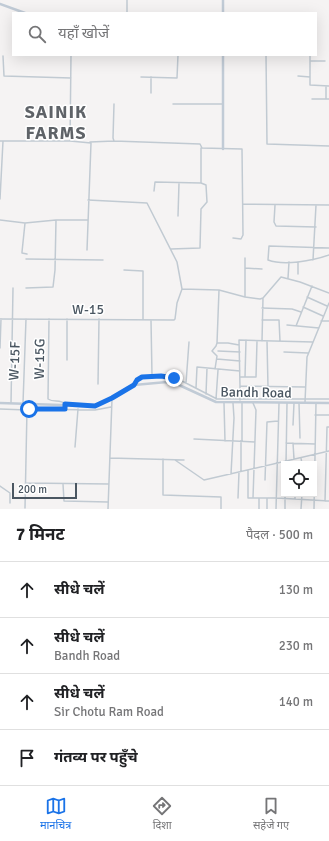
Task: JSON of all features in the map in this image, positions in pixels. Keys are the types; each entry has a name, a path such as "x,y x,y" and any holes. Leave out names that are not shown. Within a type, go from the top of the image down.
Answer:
{"street":[{"path":"127,0 127,12"},
{"path":"223,0 223,12"},
{"path":"0,4 22,12"},
{"path":"3,56 4,76 71,78"},
{"path":"70,141 71,56"},
{"path":"141,77 178,77 178,56"},
{"path":"222,56 222,149"},
{"path":"266,56 267,144 329,146"},
{"path":"310,56 310,86 328,86 328,99 312,99"},
{"path":"310,61 325,61"},
{"path":"298,76 310,76"},
{"path":"151,77 151,93"},
{"path":"114,104 114,140"},
{"path":"173,104 222,104"},
{"path":"0,199 1,141 90,142 114,140 200,144 201,183"},
{"path":"87,250 90,142"},
{"path":"201,148 242,149 242,237 241,239 234,238"},
{"path":"154,191 155,182 201,183 206,185 207,202 201,209 200,248 171,249"},
{"path":"178,216 179,183"},
{"path":"88,200 147,203 178,265 182,289 219,290 245,297 257,299 263,298"},
{"path":"243,204 329,204"},
{"path":"275,205 274,222 276,226 316,227"},
{"path":"313,260 316,205"},
{"path":"0,220 25,223 56,220 88,220"},
{"path":"26,288 52,288 55,259 56,220"},
{"path":"25,223 22,252 27,254"},
{"path":"329,248 268,246 268,261 298,262 313,260 329,255"},
{"path":"245,258 245,297"},
{"path":"26,259 103,260"},
{"path":"288,279 289,262"},
{"path":"298,262 298,274"},
{"path":"245,268 262,269"},
{"path":"124,270 143,271 143,320"},
{"path":"262,341 263,298 280,278 312,286 329,293"},
{"path":"296,326 312,286"},
{"path":"11,403 13,288"},
{"name":"W-15","path":"0,319 175,320 177,303 182,289"},
{"path":"216,399 217,355 212,351 217,343 219,290"},
{"path":"307,297 327,306"},
{"path":"305,403 306,363 308,353 329,303"},
{"path":"303,307 324,316"},
{"path":"262,308 292,309 301,312"},
{"path":"0,319 0,348"},
{"name":"W-15F","path":"23,404 26,319"},
{"name":"W-15G","path":"50,319 48,399 62,401 65,404"},
{"path":"67,319 67,360"},
{"path":"98,384 99,319"},
{"path":"151,320 152,376"},
{"path":"262,320 280,320 280,341"},
{"path":"322,321 329,321"},
{"path":"287,325 319,328"},
{"path":"238,498 241,441 239,340 313,342"},
{"path":"245,377 246,340"},
{"path":"240,377 256,377 257,341"},
{"path":"267,341 268,387"},
{"path":"186,383 189,342"},
{"path":"217,343 239,345"},
{"path":"218,351 240,352"},
{"path":"284,352 308,353"},
{"path":"217,359 240,361"},
{"path":"196,388 197,368 240,371"},
{"path":"206,394 207,368"},
{"path":"134,385 139,378 169,376 216,399 240,402 329,398"},
{"name":"Bandh Road","path":"0,403 95,406 134,385 171,382 210,400 224,403 329,403"},
{"path":"240,386 305,387"},
{"path":"108,509 112,398"},
{"path":"252,402 256,410 253,498"},
{"path":"276,509 279,402"},
{"path":"224,403 225,440"},
{"path":"231,474 234,418 233,403"},
{"path":"286,461 287,403"},
{"path":"293,425 294,403"},
{"path":"299,403 300,438"},
{"path":"314,509 316,403"},
{"path":"65,404 65,409"},
{"path":"0,409 95,410 111,407"},
{"path":"76,447 78,409"},
{"path":"25,508 27,410"},
{"path":"315,415 329,415"},
{"path":"265,480 267,422 279,421"},
{"path":"325,501 327,427 329,427"},
{"path":"194,440 254,442"},
{"path":"286,443 315,444"},
{"path":"293,443 292,460 329,451"},
{"path":"110,458 184,460"},
{"path":"163,459 163,495 221,497 221,509"},
{"path":"175,460 203,480 278,463"},
{"path":"248,470 248,498 285,498 329,501"},
{"path":"26,483 109,484"},
{"path":"63,484 64,502 108,502"},
{"path":"0,486 10,493 10,503"},
{"path":"259,498 259,509"},
{"path":"267,498 267,509"},
{"path":"285,498 285,509"},
{"path":"301,509 302,499"}],"district":[{"name":"SAINIK FARMS","path":"56,122"}],"route":[{"path":"29,409 65,409 65,404 95,406 134,385 139,378 147,376 166,376 174,378"}]}
